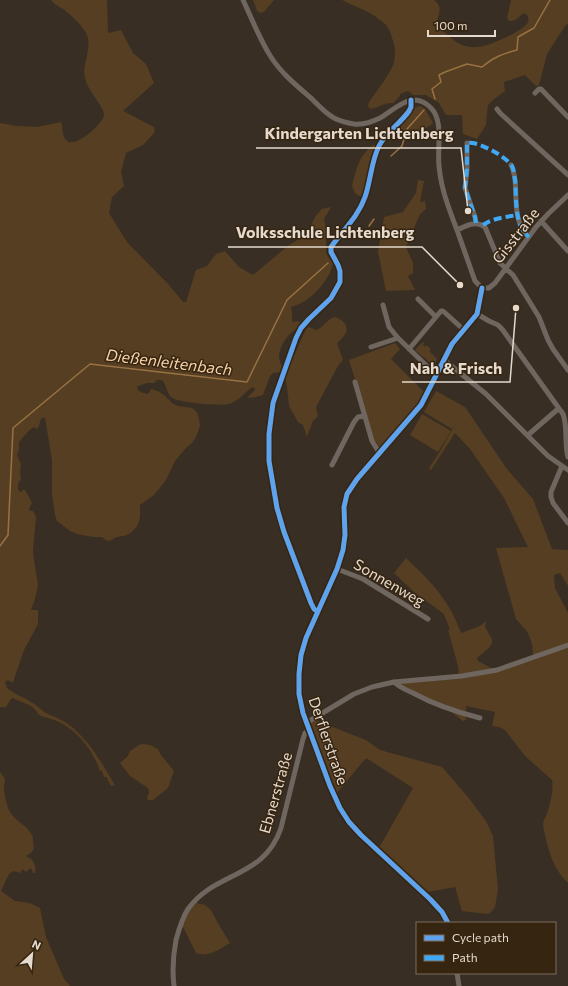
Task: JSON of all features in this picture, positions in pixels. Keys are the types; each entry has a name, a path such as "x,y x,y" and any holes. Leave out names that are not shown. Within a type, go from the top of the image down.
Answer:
{"street":[{"path":"243,0 263,43 274,62 299,88 334,118 350,123 366,123 378,119 401,103 411,100 425,103 430,107 437,116 439,130 439,166 446,200 475,281 482,288"},
{"path":"535,93 541,89 568,118"},
{"path":"317,611 311,604 280,519 276,503 269,460 268,442 270,421 274,400 298,333 309,319 331,298 340,282 341,276 339,268 331,252 331,247 356,215 365,197 373,161 379,146 409,111 411,107 411,100"},
{"path":"497,109 568,175"},
{"path":"467,142 465,188 476,223"},
{"path":"511,165 513,168 518,219 525,233 529,237"},
{"name":"Gisstraße","path":"482,288 492,286 541,221 568,195"},
{"path":"541,221 568,251"},
{"path":"457,230 476,223 482,224 486,228 500,263 514,275 539,317 553,349 568,370"},
{"name":"Derflerstraße","path":"447,922 442,912 430,899 349,822 336,801 300,704 298,679 305,642 342,555 345,541 343,510 346,497 354,483 419,409 452,344 477,314 482,288"},
{"path":"418,300 436,317"},
{"path":"383,305 389,327 398,338 437,376"},
{"path":"409,349 441,311 443,311 464,330"},
{"path":"477,314 498,325 502,329 565,418 567,424 566,448 568,457"},
{"path":"371,347 398,338"},
{"path":"444,360 486,394 548,456 568,470"},
{"path":"355,382 372,441 380,454"},
{"path":"528,435 558,408"},
{"path":"332,465 354,422 358,417 365,416"},
{"path":"562,466 550,497 568,523"},
{"name":"Sonnenweg","path":"337,568 358,577 428,619"},
{"path":"306,723 354,694 372,687 394,682 462,676 497,670 568,645"},
{"path":"394,682 433,704 480,718"},
{"name":"Ebnerstraße","path":"174,986 172,972 173,956 178,931 185,914 193,903 206,892 249,868 262,859 271,848 281,828 303,739 305,733 309,730"},
{"path":"458,974 459,986"}],"shaded area":[{"path":"51,0 107,0 108,33 121,30 133,53 146,64 154,83 123,111 154,127 155,132 143,145 126,153 121,172 124,186 112,197 109,213 127,242 169,285 183,302 186,302 196,270 207,266 216,254 225,251 239,267 253,275 289,245 306,235 315,217 322,209 331,207 324,219 326,229 326,253 333,264 328,276 316,292 302,303 291,307 292,322 298,321 301,323 298,328 287,337 282,345 279,354 282,366 280,372 273,373 270,376 263,395 247,398 254,391 255,389 253,387 232,403 224,405 208,404 181,401 171,397 163,381 160,380 157,380 154,383 147,383 138,386 137,388 140,392 148,394 151,389 158,391 178,406 192,408 197,412 200,426 192,443 175,461 166,480 154,495 140,505 139,522 132,532 125,536 107,541 102,537 77,534 70,531 57,521 52,494 52,460 45,418 41,419 37,429 34,427 32,428 19,442 19,450 17,455 21,464 21,479 18,484 18,490 21,492 24,489 28,495 32,503 29,508 30,511 33,511 36,517 33,550 38,585 31,610 38,610 38,624 24,650 13,682 8,680 5,682 7,688 33,703 46,713 66,722 76,730 89,744 100,760 115,785 111,786 107,777 104,777 94,757 79,736 66,726 57,721 41,716 32,707 12,698 6,707 0,707 0,123 37,127 61,122 64,137 67,141 71,142 76,141 88,134 99,124 104,115 102,108 87,85 84,75 88,47 88,38 86,33 73,17"},
{"path":"253,0 274,0 264,12 260,13 257,11"},
{"path":"342,0 434,0 440,8 437,23 439,26 454,40 462,45 470,47 484,46 494,43 515,33 526,25 528,16 524,13 514,21 509,21 507,18 511,0 568,0 568,23 547,54 539,85 536,86 525,75 504,82 505,91 488,105 486,125 477,139 463,134 462,115 446,115 439,103 426,95 413,95 408,91 400,94 400,96 393,103 387,103 370,109 368,106 369,102 387,77 394,62 394,44 386,25 366,11"},
{"path":"420,106 425,109 433,123 424,130 390,140 389,136 395,130 395,123 399,117 409,110"},
{"path":"373,145 377,145 364,194 361,197 355,193 352,186 361,158"},
{"path":"418,180 424,181 420,202 425,201 426,209 420,214 406,247 413,263 413,273 408,276 415,290 386,291 378,252 384,217 403,212 416,193"},
{"path":"336,317 346,325 347,330 344,336 337,343 343,360 338,366 316,407 318,416 313,421 307,437 303,425 298,422 289,406 285,376 306,329 309,327 316,330 322,327 330,319"},
{"path":"423,342 423,345 430,348 430,352 437,359 434,366 415,350"},
{"path":"395,343 400,349 391,359 424,392 416,408 380,448 374,440 349,360"},
{"path":"436,391 465,407 507,469 533,499 552,549 568,550 568,586 560,573 554,575 555,588 568,613 568,643 532,656 532,644 528,633 516,619 496,548 528,547 504,498 470,449 455,433 431,470 429,468 457,421 452,429 424,412"},
{"path":"422,414 451,431 438,452 410,435"},
{"path":"406,558 431,583 445,601 451,610 461,633 480,626 486,621 485,627 492,639 492,643 490,647 477,658 478,661 493,669 459,675 448,630 450,630 444,614 414,592 394,573"},
{"path":"568,647 568,883 559,873 553,861 543,828 543,823 548,812 552,796 552,780 525,756 505,730 492,726 495,712 466,706 466,720 463,721 450,711 395,684 471,677"},
{"path":"307,717 366,740 380,750 442,767 468,797 486,821 493,836 498,889 495,907 490,913 487,914 462,911 455,887 428,892 419,886 379,848 413,788 366,758 336,794 309,726"},
{"path":"143,744 150,745 158,749 174,771 168,788 153,800 148,800 148,788 130,776 120,763 128,756 130,751"},
{"path":"0,772 5,780 4,792 11,814 30,831 32,836 34,849 26,856 32,860 35,870 35,873 33,873 31,868 26,872 23,869 20,873 13,871 9,874 1,891 15,901 30,903 40,908 46,937 64,979 70,986 0,986"},
{"path":"196,903 205,905 211,910 230,943 209,954 196,953 182,925 190,909"}],"waterway":[{"name":"Dießenleitenbach","path":"435,99 432,89 441,82 439,75 467,64 482,67 498,56 517,50 518,37 534,28 550,0"},
{"name":"Dießenleitenbach","path":"391,156 402,146 407,129 424,110"},
{"name":"Dießenleitenbach","path":"369,226 374,219"},
{"name":"Dießenleitenbach","path":"0,546 8,535 13,428 90,364 247,382 287,300 328,263"}],"marked path":[{"path":"476,223 465,188 467,143 484,146 504,158 512,166 515,179 518,218 524,232 529,237"},
{"path":"483,225 495,219 517,215"}],"cycle path":[{"path":"317,611 311,603 284,532 277,508 269,461 269,434 273,403 301,328 331,298 340,282 340,271 331,252 331,247 350,223 362,204 369,184 376,152 385,136 409,111 411,107 411,100"},
{"path":"447,922 442,912 430,899 361,835 349,822 340,808 330,786 303,713 299,694 299,674 301,655 306,638 337,569 343,550 345,535 344,507 347,494 357,479 421,405 452,344 477,314 482,288"}],"place":[{"name":"Kindergarten Lichtenberg","path":"468,211"},
{"name":"Volksschule Lichtenberg","path":"460,285"},
{"name":"Nah & Frisch","path":"516,308"}]}
